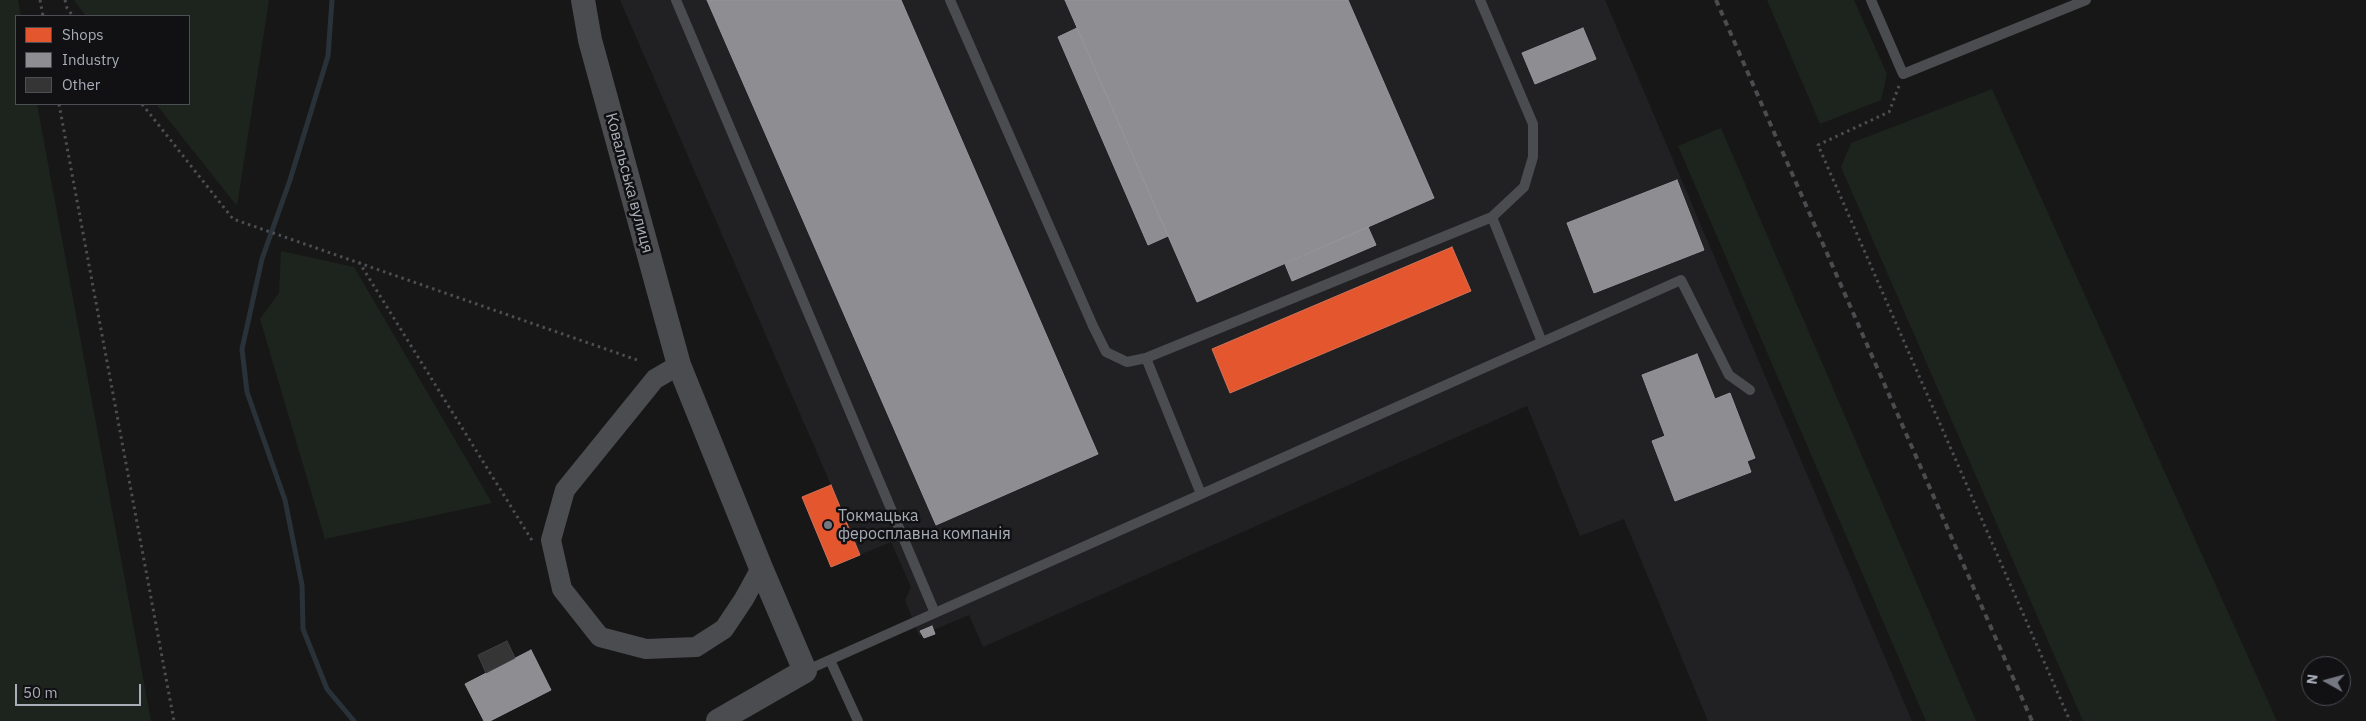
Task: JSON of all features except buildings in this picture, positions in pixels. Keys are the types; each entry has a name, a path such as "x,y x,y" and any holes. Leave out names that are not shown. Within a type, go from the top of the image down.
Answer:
{"street":[{"name":"Ковальська вулиця","path":"582,0 592,50 679,365 805,671"},
{"path":"679,365 655,379 565,490 551,540 562,589 600,637 646,649 696,647 724,630 761,568"},
{"path":"718,721 805,671"}],"lane":[{"path":"676,0 935,613"},
{"path":"950,0 1093,326 1106,352 1127,362 1146,358 1492,217 1524,187 1533,157 1533,124 1480,0"},
{"path":"1871,0 1904,74 2086,0"},
{"path":"1492,217 1542,342"},
{"path":"805,671 1682,280 1729,375 1750,390"},
{"path":"1146,358 1201,494"},
{"path":"830,660 858,721"}],"path":[{"path":"40,0 43,15"},
{"path":"65,0 67,8 72,15"},
{"path":"1904,74 1889,112 1818,145 2070,721"},
{"path":"60,105 174,721"},
{"path":"143,105 233,219 359,261 640,361"},
{"path":"359,261 536,547"}],"shaded area":[{"path":"0,0 18,0 21,15 15,15 15,105 37,105 151,721 0,721"},
{"path":"74,0 269,0 237,206 157,105 190,105 190,15 85,15"},
{"path":"620,0 1605,0 1912,721 1708,721 1624,519 1580,536 1527,406 983,647 969,615 919,636 905,600 911,587 891,542 831,567 802,497 831,485"},
{"path":"1767,0 1854,0 1887,74 1881,100 1820,124"},
{"path":"1992,89 2277,721 2083,721 1841,167 1851,143"},
{"path":"1721,128 1976,721 1926,721 1678,146"},
{"path":"281,251 354,267 492,503 325,539 260,319 279,293"}],"waterway":[{"path":"332,0 328,56 290,180 262,259 242,349 247,392 285,500 302,585 303,629 327,689 354,721"}],"railway":[{"path":"1716,0 2032,721"}],"place":[{"name":"Токмацька феросплавна компанія","path":"828,525"}]}
